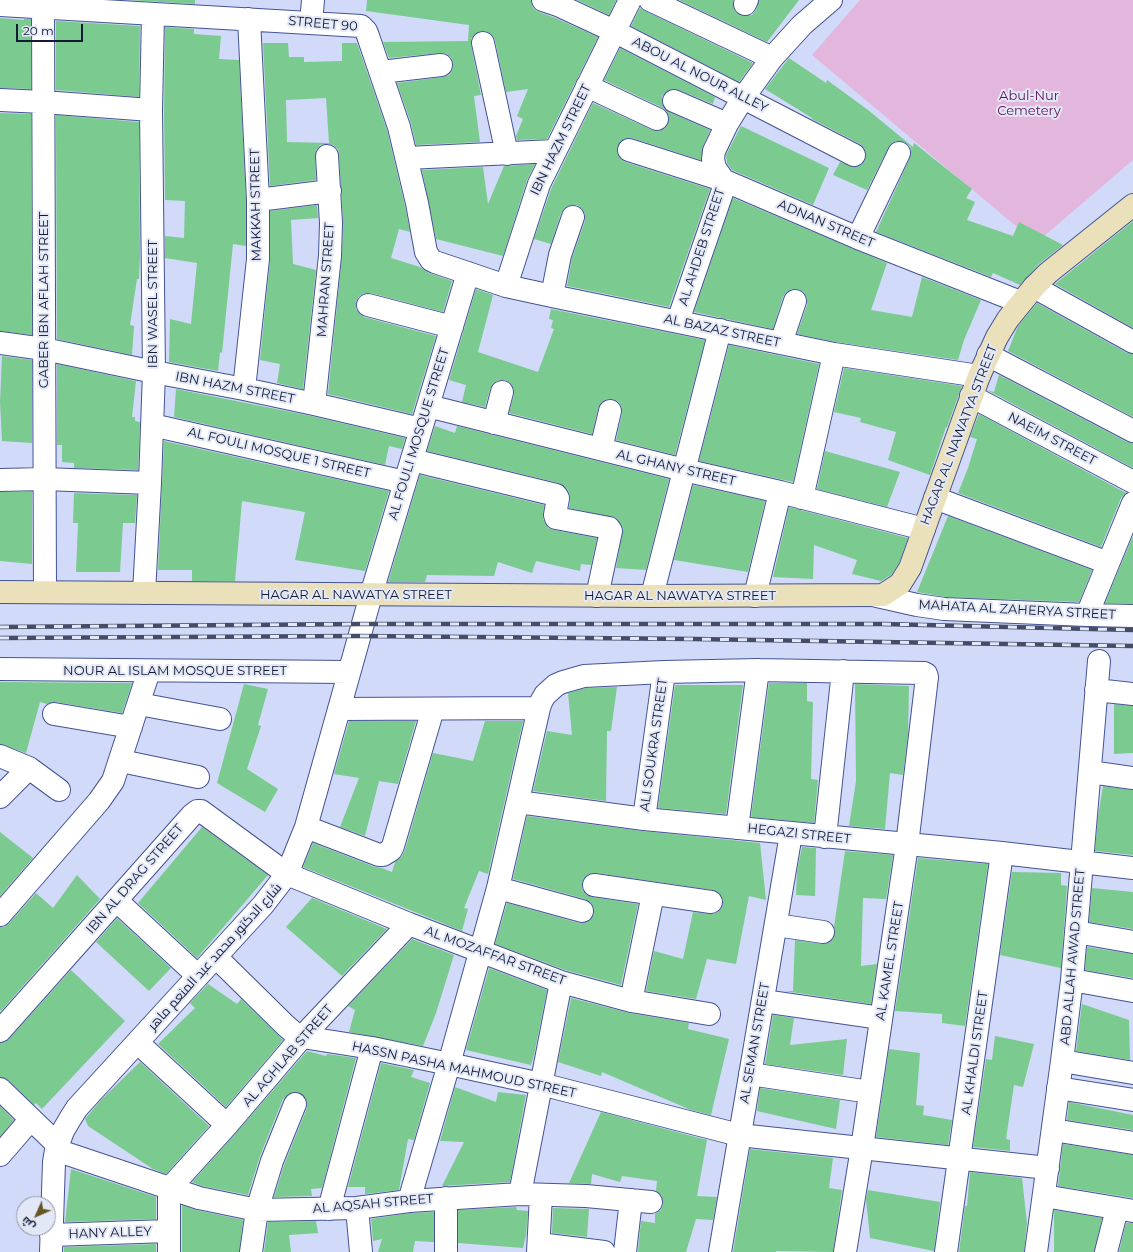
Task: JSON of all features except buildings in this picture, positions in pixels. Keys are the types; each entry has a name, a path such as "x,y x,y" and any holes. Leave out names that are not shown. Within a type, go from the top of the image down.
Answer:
{"street":[{"path":"311,22 313,0"},
{"name":"ABOU AL NOUR ALLEY","path":"543,0 614,31 854,155"},
{"name":"IBN HAZM STREET","path":"506,286 533,200 554,151 630,0"},
{"path":"650,0 772,58"},
{"name":"AL AHDEB STREET","path":"678,321 724,187 723,180 715,168 713,159 714,151 727,124 743,98 772,58 802,25 831,0"},
{"name":"STREET 90","path":"0,6 111,6 153,14 206,8 249,19 361,26 366,31 399,127 419,210 426,252 428,256 436,262 468,273"},
{"name":"GABER IBN AFLAH STREET","path":"45,592 43,102 56,6"},
{"name":"IBN WASEL STREET","path":"144,593 154,372 151,110 153,14"},
{"name":"MAKKAH STREET","path":"244,389 258,259 258,200 249,19"},
{"path":"483,43 507,154"},
{"path":"380,72 441,65"},
{"path":"587,86 657,119"},
{"path":"0,100 151,110"},
{"path":"674,102 727,124"},
{"name":"ADNAN STREET","path":"629,150 723,180 858,238 1027,294 1133,342"},
{"path":"407,158 554,151"},
{"path":"858,238 899,153"},
{"name":"MAHRAN STREET","path":"314,404 330,262 331,223 327,156"},
{"path":"258,200 330,191"},
{"name":"HAGAR AL NAWATYA STREET","path":"0,592 371,595 877,596 889,592 904,580 910,568 979,376 1000,331 1027,294 1063,260 1133,205"},
{"path":"552,296 562,249 573,217"},
{"name":"AL BAZAZ STREET","path":"468,273 506,286 834,354 979,376"},
{"name":"AL FOULI MOSQUE STREET","path":"371,595 468,273"},
{"path":"782,343 795,301"},
{"path":"368,305 452,327"},
{"path":"652,596 720,330"},
{"name":"IBN HAZM STREET","path":"0,343 44,350 244,389 421,429"},
{"path":"802,498 834,354"},
{"path":"988,355 1133,431"},
{"path":"494,423 502,392"},
{"name":"NAEIM STREET","path":"972,396 1133,482"},
{"name":"AL GHANY STREET","path":"428,406 600,450 780,492 924,529"},
{"path":"600,450 610,411"},
{"name":"AL FOULI MOSQUE 1 STREET","path":"152,425 405,482"},
{"path":"412,460 556,495 558,498 555,514 556,518 609,528 611,531 597,596"},
{"path":"0,480 44,479 150,483"},
{"path":"755,596 780,492"},
{"path":"935,498 1108,563"},
{"path":"1087,615 1133,503"},
{"name":"شارع الدكتور محمد عبد المنعم ماهر","path":"51,1244 52,1174 57,1148 63,1130 77,1108 264,905 287,874 306,827 371,595"},
{"name":"MAHATA AL ZAHERYA STREET","path":"877,596 917,605 944,608 1133,616"},
{"name":"ABD ALLAH AWAD STREET","path":"1036,1252 1072,980 1099,662"},
{"name":"NOUR AL ISLAM MOSQUE STREET","path":"0,669 349,672"},
{"path":"736,828 758,670"},
{"path":"409,1201 498,888 539,708 545,695 550,690 563,682 577,677 664,672 758,670 843,671 825,837"},
{"path":"0,916 99,801 113,782 149,671"},
{"name":"AL KAMEL STREET","path":"843,671 922,672 926,674 927,677 907,845 845,1252"},
{"name":"ALI SOUKRA STREET","path":"644,819 664,672"},
{"path":"1096,690 1133,694"},
{"path":"138,704 220,718"},
{"path":"339,709 539,708"},
{"path":"306,827 379,855 383,855 390,850 393,846 433,709"},
{"path":"54,714 131,727"},
{"path":"0,756 29,768 60,790"},
{"path":"121,761 198,777"},
{"path":"0,797 29,768"},
{"path":"1090,772 1133,778"},
{"name":"HEGAZI STREET","path":"518,802 644,819 1002,853 1133,868"},
{"name":"IBN AL DRAG STREET","path":"0,1031 197,811 201,811 287,874"},
{"name":"AL SEMAN STREET","path":"720,1252 791,834"},
{"name":"AL KHALDI STREET","path":"946,1252 1002,853"},
{"name":"AL MOZAFFAR STREET","path":"287,874 409,924 561,982 631,1000 709,1014"},
{"path":"594,885 711,902"},
{"path":"498,888 582,911"},
{"path":"631,1000 653,894"},
{"path":"117,901 198,976"},
{"name":"AL AGHLAB STREET","path":"169,1189 227,1125 302,1037 409,924"},
{"path":"776,925 822,932"},
{"path":"1076,932 1133,942"},
{"name":"HASSN PASHA MAHMOUD STREET","path":"216,957 285,1025 302,1037 372,1048 541,1084 740,1135 1048,1168"},
{"path":"1072,980 1133,991"},
{"path":"561,982 541,1084 530,1194 539,1248 604,1252"},
{"path":"763,1001 881,1018"},
{"path":"138,1043 227,1125"},
{"path":"329,1209 372,1048"},
{"path":"1062,1062 1133,1073"},
{"path":"750,1074 870,1092"},
{"path":"1058,1088 1133,1100"},
{"path":"0,1089 31,1119 57,1148"},
{"path":"251,1252 257,1210 272,1161 295,1104"},
{"path":"0,1155 31,1119"},
{"path":"1053,1130 1133,1143"},
{"name":"AL AQSAH STREET","path":"57,1148 169,1189 199,1198 257,1210 357,1208 446,1198 530,1194 586,1196 641,1201 625,1252"},
{"path":"169,1189 169,1242"},
{"path":"1044,1196 1125,1210 1106,1252"},
{"path":"446,1198 446,1252"},
{"path":"357,1208 361,1252"},
{"name":"HANY ALLEY","path":"51,1244 169,1242"}],"green space":[{"name":"Abul-Nur Cemetery","path":"860,0 1133,0 1133,160 1036,243 812,55"}],"railway":[{"path":"0,627 363,624 883,624 1133,630"},
{"path":"0,638 359,636 694,639 1133,646"}]}
